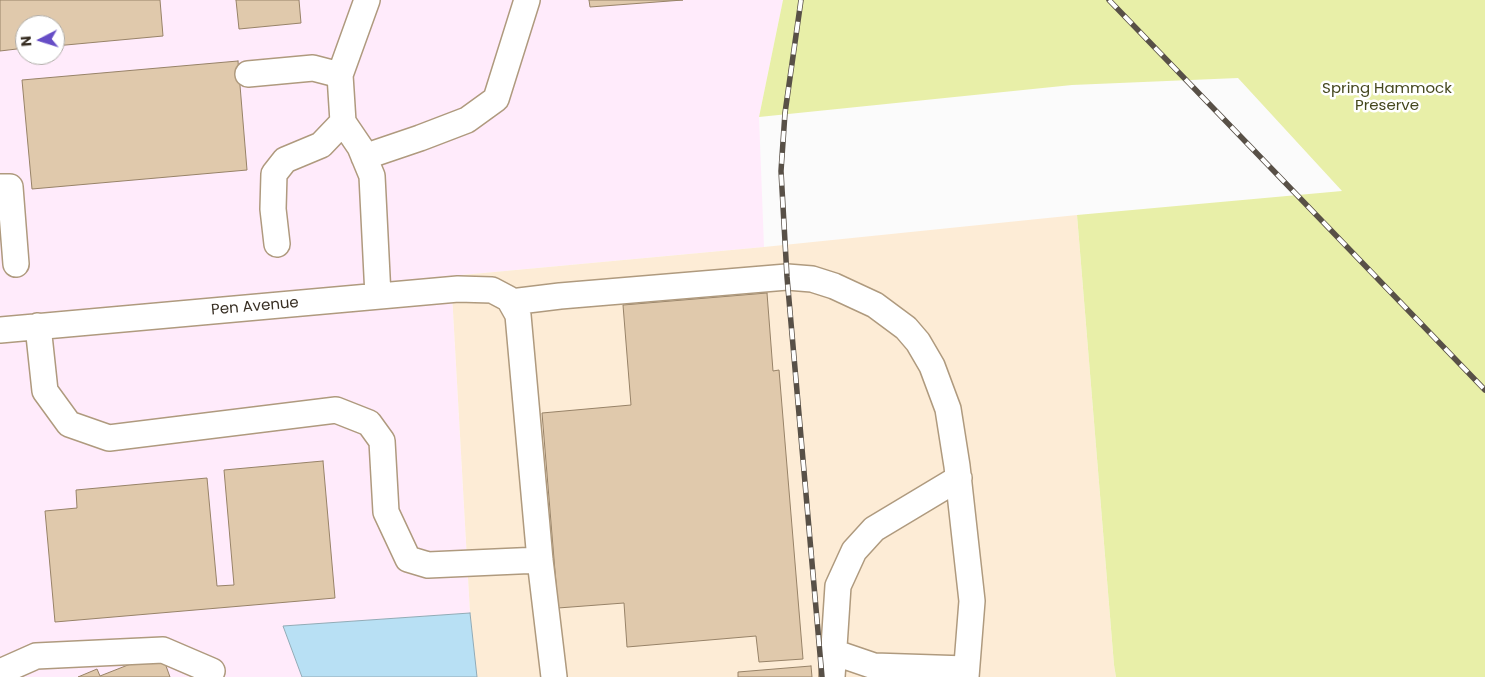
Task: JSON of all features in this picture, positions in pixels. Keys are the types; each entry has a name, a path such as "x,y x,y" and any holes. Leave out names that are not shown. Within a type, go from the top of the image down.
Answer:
{"street":[{"path":"367,0 340,75 343,122 360,147 372,176 378,296"},
{"path":"364,157 467,120 496,99 527,0"},
{"path":"248,74 313,68 340,75"},
{"path":"277,244 273,209 274,174 285,160 322,145 343,122"},
{"path":"0,188 10,187 16,264"},
{"path":"554,677 540,560 518,315 510,301 560,296 787,277 812,279 834,286 875,305 906,328 918,342 932,366 948,409 959,478 972,601 966,673 874,666 833,652"},
{"name":"Pen Avenue","path":"0,330 458,289 492,290 510,301"},
{"path":"38,326 45,391 69,424 109,438 336,410 369,423 382,441 386,512 408,559 428,565 540,560"},
{"path":"832,677 838,586 854,551 874,529 959,478"},
{"path":"0,672 36,656 163,650 212,675"}],"shaded area":[{"path":"0,0 783,0 759,117 764,247 451,276 470,613 283,626 302,677 0,677"},
{"path":"1077,215 1116,677 477,677 470,613 451,276"}],"green space":[{"name":"Spring Hammock Preserve","path":"783,0 1485,0 1485,677 1116,677 1077,215 1342,191 1238,78 1072,85 759,117"}],"water":[{"path":"470,613 477,677 302,677 283,626"}],"building":[{"path":"0,0 160,0 163,36 65,45 65,15 15,15 15,49 0,51"},
{"path":"236,0 299,0 301,23 239,29"},
{"path":"589,0 683,0 590,7"},
{"path":"238,61 247,170 32,189 22,80"},
{"path":"767,293 773,371 779,370 803,659 759,662 756,636 627,647 624,603 558,608 542,413 631,405 623,305"},
{"path":"323,461 335,598 55,622 45,511 77,508 76,490 207,478 217,586 234,585 224,470"},
{"path":"161,652 170,677 78,677 97,669 100,676"},
{"path":"811,666 812,677 738,677 738,672"}],"railway":[{"path":"801,0 785,113 781,171 787,277 822,677"},
{"path":"1109,0 1485,390"}]}
